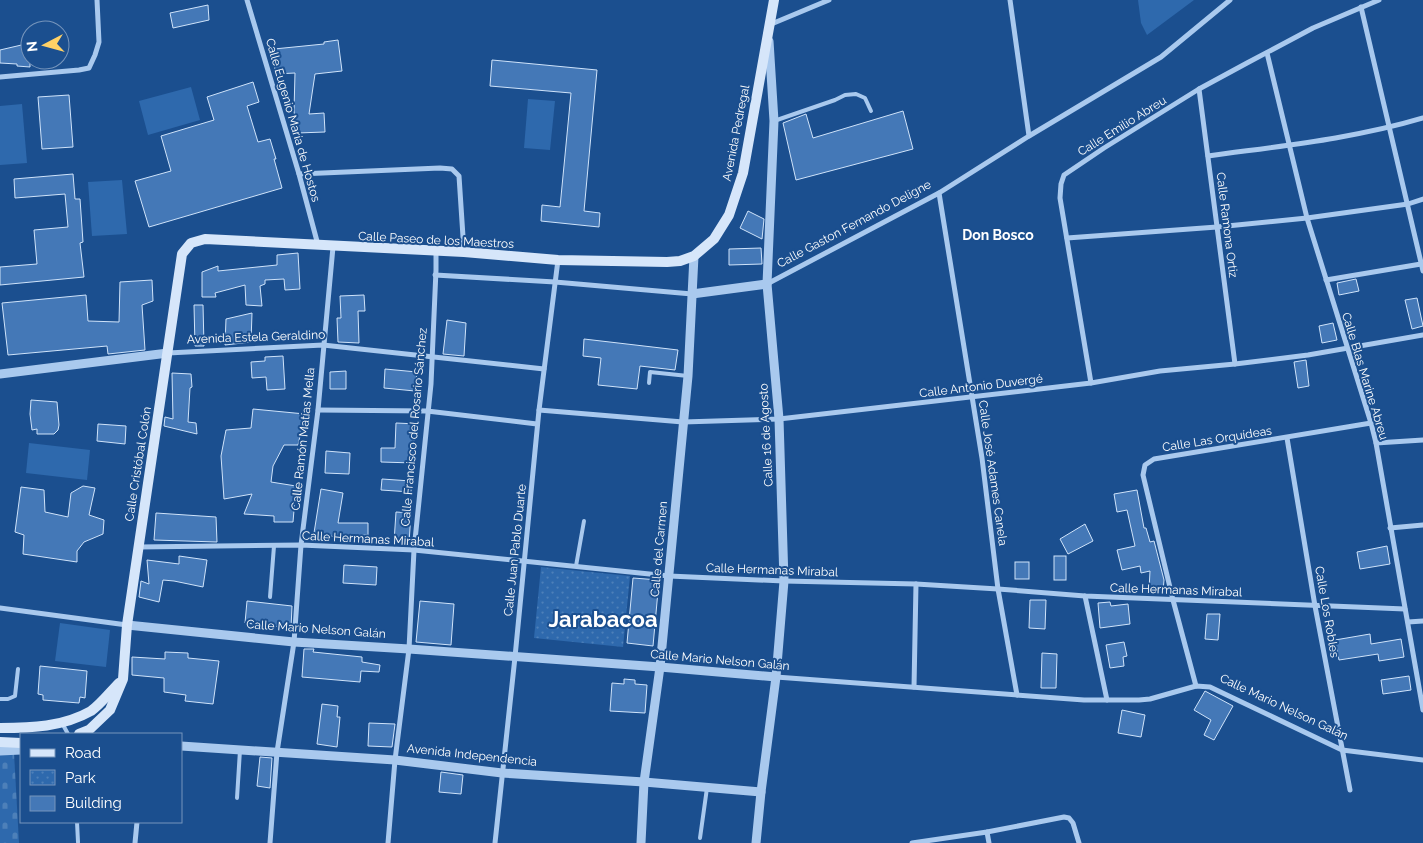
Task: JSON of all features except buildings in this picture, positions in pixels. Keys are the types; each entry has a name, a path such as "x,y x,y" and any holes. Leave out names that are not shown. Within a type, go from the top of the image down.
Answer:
{"main road":[{"name":"Avenida Pedregal","path":"694,256 714,239 729,215 743,173 774,0"},
{"name":"Calle Paseo de los Maestros","path":"182,254 190,243 206,239 333,247 464,252 558,260 667,262 680,261 694,256"},
{"name":"Calle Cristóbal Colón","path":"82,733 89,730 110,710 123,679 127,625 182,254"},
{"path":"0,728 31,728 62,723 92,710 123,679"},
{"path":"0,742 20,743"}],"street":[{"path":"0,77 90,68 99,42 98,0"},
{"name":"Calle Eugenio María de Hostos","path":"248,0 318,245"},
{"path":"768,26 829,0"},
{"path":"1010,0 1029,136"},
{"name":"Calle Gaston Fernando Deligne","path":"435,275 555,282 692,294 768,284 939,193 1029,136 1161,57 1230,0"},
{"name":"Calle Emilio Abreu","path":"1091,383 1060,198 1064,174 1199,89 1313,28 1379,0"},
{"path":"1360,7 1423,271"},
{"name":"Calle 16 de Agosto","path":"756,843 776,677 784,581 779,419 768,284 774,121 768,26"},
{"name":"Calle Blas Marine Abreu","path":"1266,53 1307,218 1376,443 1405,609 1420,680 1423,710"},
{"name":"Calle Ramona Ortiz","path":"1199,89 1235,364"},
{"path":"1208,156 1289,145 1388,128 1423,118"},
{"path":"299,174 452,169 459,176 464,252"},
{"name":"Calle José Adames Canela","path":"939,193 982,458 998,589 1017,695"},
{"path":"1067,238 1307,218 1408,204 1423,199"},
{"name":"Calle Ramón Matías Mella","path":"270,843 277,752 294,642 301,545 318,410 333,247"},
{"name":"Calle Francisco del Rosario Sánchez","path":"388,843 395,760 409,649 414,550 431,384 436,251"},
{"name":"Calle del Carmen","path":"641,843 644,782 660,667 688,376 694,256"},
{"name":"Calle Juan Pablo Duarte","path":"495,843 537,424 558,260"},
{"path":"1326,280 1421,264"},
{"name":"Calle Antonio Duvergé","path":"539,410 683,422 779,419 1091,383 1160,370 1235,364 1347,349 1423,335"},
{"name":"Avenida Estela Geraldino","path":"0,374 168,353 323,345 544,370"},
{"path":"318,410 427,411 537,424"},
{"name":"Calle Las Orquídeas","path":"1196,686 1143,475 1146,465 1154,459 1371,423"},
{"name":"Calle Los Robles","path":"1287,438 1315,606 1350,790"},
{"path":"1376,443 1423,440"},
{"path":"1390,528 1423,525"},
{"name":"Calle Hermanas Mirabal","path":"139,547 301,545 414,550 669,576 916,584 1085,596 1405,609"},
{"path":"914,687 916,584"},
{"path":"1085,596 1107,700"},
{"name":"Calle Mario Nelson Galán","path":"0,608 127,625 294,642 660,667 1084,700 1126,701 1150,698 1196,686 1210,687 1342,750 1423,760"},
{"path":"1408,622 1423,621"},
{"name":"Avenida Independencia","path":"182,746 395,760 502,772 761,792"},
{"path":"0,752 20,750"},
{"path":"912,843 987,832 1064,817 1070,818 1073,823 1079,843"},
{"path":"135,843 137,823"},
{"path":"987,832 989,843"}],"lane":[{"path":"774,121 845,95 856,94 865,98 871,111"},
{"path":"649,384 650,372 688,376"},
{"path":"576,566 584,521"},
{"path":"270,597 274,546"},
{"path":"0,699 8,699 14,696 18,669"},
{"path":"62,723 67,733"},
{"path":"236,798 240,750"},
{"path":"700,838 707,787"},
{"path":"77,823 78,842"}],"green space":[{"path":"1138,0 1194,0 1147,35 1141,23"},
{"path":"191,87 200,120 148,135 139,101"},
{"path":"528,99 555,101 550,150 524,148"},
{"path":"22,104 27,163 0,165 0,106"},
{"path":"122,180 127,234 92,236 88,182"},
{"path":"29,443 90,450 87,480 26,473"},
{"path":"541,567 630,576 623,647 534,638"},
{"path":"60,623 110,630 106,667 55,661"},
{"path":"14,753 19,843 0,843 0,755"}],"district":[{"name":"Don Bosco","path":"998,235"},
{"name":"Jarabacoa","path":"603,619"}]}
